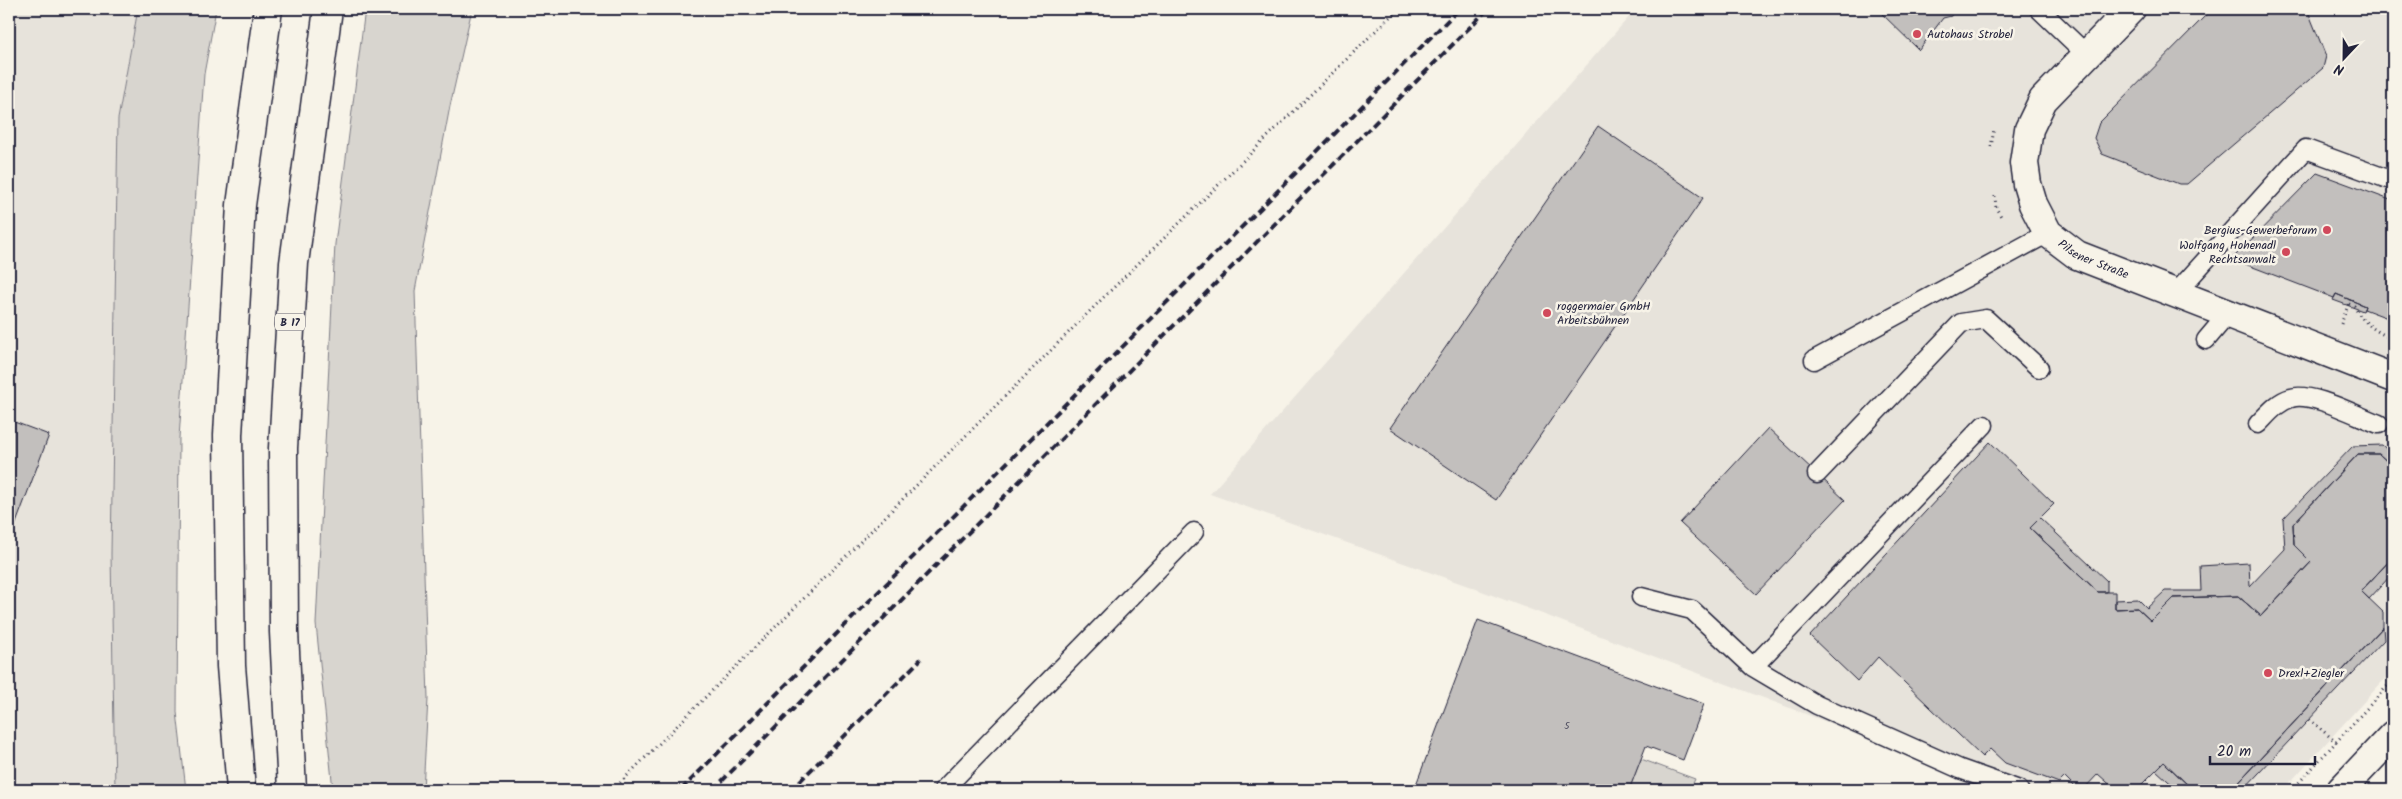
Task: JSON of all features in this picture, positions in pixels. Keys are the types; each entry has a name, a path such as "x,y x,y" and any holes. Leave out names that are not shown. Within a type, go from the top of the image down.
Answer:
{"main road":[{"path":"241,790 231,666 228,435 241,205 268,9"},
{"name":"Pilsener Straße","path":"2131,9 2043,100 2029,129 2024,163 2027,184 2048,233 2078,255 2393,378"},
{"name":"B 17","path":"292,790 284,632 283,448 294,263 328,11"},
{"path":"2341,790 2393,735"}],"lane":[{"path":"2039,9 2086,54"},
{"path":"2175,294 2306,149 2393,181"},
{"path":"1814,360 2048,233"},
{"path":"2206,340 2228,314"},
{"path":"1817,474 1960,324 1986,319 2039,368"},
{"path":"2258,424 2280,403 2292,397 2309,397 2379,424"},
{"path":"1753,667 1984,425"},
{"path":"943,790 1194,532"},
{"path":"1641,598 1692,610 1753,667 1817,705 1960,769 2019,790"}],"path":[{"path":"613,790 1104,297 1398,9"},
{"path":"2342,321 2349,302 2354,306 2360,317 2375,331 2393,339"},
{"path":"2292,790 2393,680"},
{"path":"2309,720 2336,742"}],"shaded area":[{"path":"9,9 138,9 118,119 111,554 115,790 9,790"},
{"path":"138,9 216,9 204,74 179,438 177,712 186,790 115,790 111,554 118,119"},
{"path":"365,9 472,9 450,106 415,291 428,699 423,790 333,790 316,624 335,244"},
{"path":"1636,9 2393,9 2393,670 2283,790 2006,790 1471,587 1210,494"},
{"path":"1641,759 1695,779 1690,790 1629,790"}],"building":[{"name":"Autohaus Strobel","path":"1877,9 1955,9 1951,16 1943,18 1919,50"},
{"path":"2212,9 2307,9 2326,56 2323,68 2187,184 2179,184 2102,154 2094,138 2099,123"},
{"name":"roggermaier GmbH Arbeitsbühnen","path":"1598,126 1703,198 1496,500 1390,428"},
{"name":"Bergius-Gewerbeforum","path":"2317,173 2393,201 2393,320 2364,309 2365,306 2336,294 2334,298 2232,259"},
{"path":"2336,294 2365,306 2363,311 2333,300"},
{"path":"9,420 49,435 9,542"},
{"path":"1768,428 1845,500 1756,594 1680,523"},
{"path":"1990,442 2054,504 2030,528 2098,592 2115,592 2115,609 2137,608 2151,621 2174,598 2238,596 2261,616 2311,562 2294,545 2293,524 2358,454 2379,454 2393,467 2393,557 2361,591 2383,612 2383,627 2231,790 2193,790 2164,762 2136,790 2116,790 2098,774 2083,790 2078,790 2065,777 2059,783 2005,763 1990,749 1982,757 1878,657 1857,681 1810,636"},
{"path":"2382,445 2393,455 2393,467 2379,454 2358,454 2293,524 2294,545 2311,562 2261,616 2238,596 2174,598 2151,621 2137,608 2115,609 2115,600 2138,599 2147,608 2165,591 2201,591 2200,566 2249,563 2250,586 2285,549 2283,519 2353,446"},
{"path":"2040,518 2107,581 2107,592 2098,592 2030,528"},
{"path":"2393,557 2393,573 2369,599 2361,591"},
{"path":"1478,620 1704,704 1683,760 1646,746 1629,790 1414,790"},
{"path":"2383,627 2384,640 2243,790 2231,790"},
{"path":"2164,762 2193,790 2178,790 2156,770"}],"railway":[{"path":"681,790 1459,9"},
{"path":"713,790 1488,9"},
{"path":"791,790 921,659"}],"place":[{"name":"Autohaus Strobel","path":"1917,34"},
{"name":"Bergius-Gewerbeforum","path":"2327,230"},
{"name":"Wolfgang Hohenadl Rechtsanwalt","path":"2286,252"},
{"name":"roggermaier GmbH Arbeitsbühnen","path":"1547,313"},
{"name":"Drexl+Ziegler","path":"2268,673"}]}
